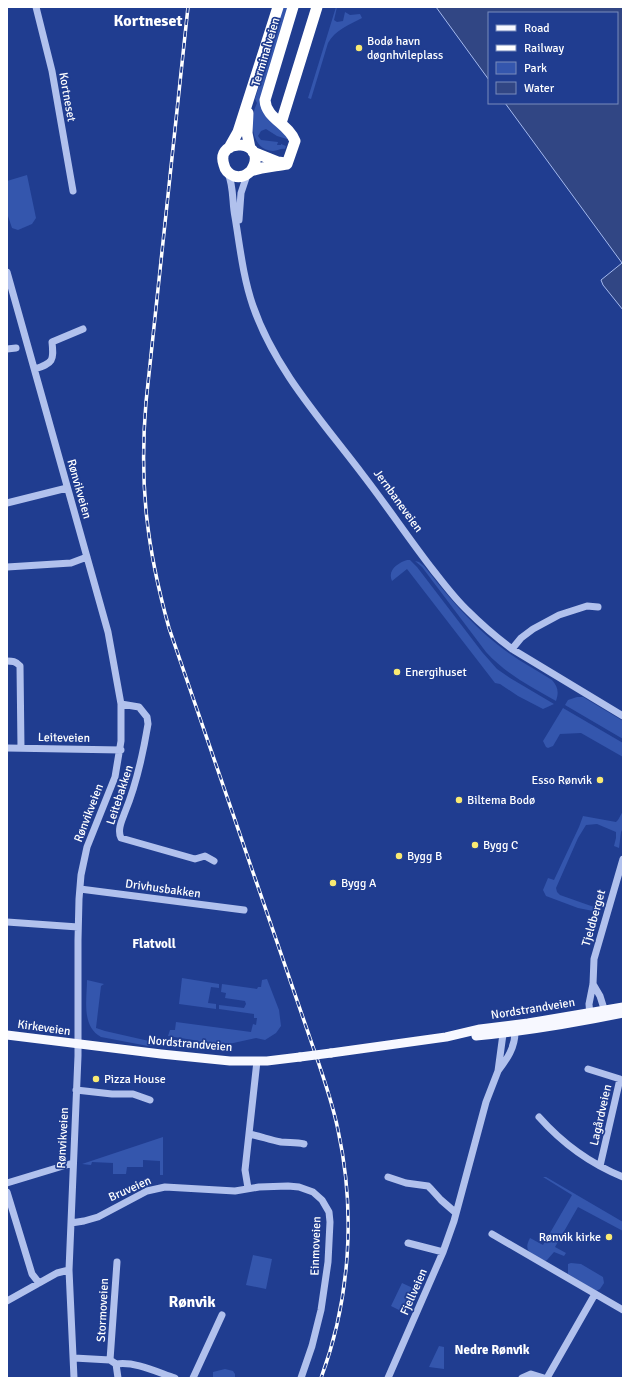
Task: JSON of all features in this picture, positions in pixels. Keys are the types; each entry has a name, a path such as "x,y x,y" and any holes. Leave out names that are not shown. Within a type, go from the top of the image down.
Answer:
{"highway":[{"name":"Jernbaneveien","path":"228,173 224,166 223,158 238,132 278,7"},
{"name":"Terminalveien","path":"287,164 295,141 291,132 269,112 265,105 266,95 293,7"},
{"path":"281,123 317,7"},
{"name":"Jernbaneveien","path":"249,173 255,162 251,150 247,125 251,91"},
{"path":"229,148 237,144 242,144 251,150 278,162 287,164"},
{"path":"228,173 239,177 249,173 287,164"}],"main road":[{"name":"Nordstrandveien","path":"78,1044 195,1058 230,1061 257,1061 300,1057 446,1037 509,1031 606,1013 623,1007"},
{"name":"Nordstrandveien","path":"606,1013 623,1013"},
{"name":"Kirkeveien","path":"7,1035 78,1044"}],"street":[{"name":"Kortneset","path":"36,7 52,71 73,191"},
{"name":"Jernbaneveien","path":"228,173 231,180 243,270 253,306 272,346 294,383 443,583 467,610 496,637 512,648 623,716"},
{"name":"Jernbaneveien","path":"238,234 241,193 249,173"},
{"name":"Rønvikveien","path":"7,272 108,632 121,704 121,750 115,777 87,847 80,888 78,927 78,1044 69,1270 74,1378"},
{"path":"35,369 48,365 52,359 52,342 83,329"},
{"path":"7,350 16,348"},
{"path":"7,503 67,488"},
{"path":"7,567 71,563 87,557"},
{"path":"512,648 521,638 533,629 560,615 587,606 598,607"},
{"path":"7,661 14,661 20,666 21,748"},
{"name":"Leitebakken","path":"121,704 139,707 147,717 148,724 140,771 121,822 119,834 121,838 195,859 205,856 214,860"},
{"name":"Leiteveien","path":"7,748 121,750"},
{"name":"Tjeldberget","path":"590,1016 594,959 623,859"},
{"name":"Drivhusbakken","path":"80,888 244,910"},
{"path":"7,922 78,927"},
{"name":"Tjeldberget","path":"593,984 600,996 606,1013"},
{"name":"Fjellveien","path":"388,1378 443,1252 456,1213 486,1102 498,1070 509,1031"},
{"name":"Fjellveien","path":"498,1070 511,1051 515,1039 509,1031"},
{"path":"248,1188 245,1170 257,1061"},
{"name":"Lagårdveien","path":"588,1069 620,1079 600,1166"},
{"path":"76,1090 112,1094 133,1094 150,1100"},
{"name":"Lagårdveien","path":"539,1117 566,1143 600,1166 623,1177"},
{"path":"249,1134 258,1135 279,1142 297,1142 304,1144"},
{"path":"7,1183 73,1163"},
{"path":"388,1177 406,1183 428,1186 456,1213"},
{"name":"Einmoveien","path":"248,1188 288,1186 307,1189 314,1192 322,1200 329,1212 330,1222 325,1285 317,1327 301,1378"},
{"name":"Bruveien","path":"71,1223 98,1217 155,1188 173,1187 195,1190 235,1191 248,1188"},
{"path":"7,1192 32,1274 40,1283"},
{"path":"492,1234 623,1310"},
{"path":"408,1243 443,1252"},
{"name":"Stormoveien","path":"110,1360 117,1262"},
{"path":"7,1302 57,1273 69,1270"},
{"path":"522,1378 531,1374 546,1378 595,1294"},
{"path":"193,1378 222,1315"},
{"path":"74,1358 110,1360 116,1364 140,1367 175,1378"},
{"path":"116,1364 118,1378"}],"green space":[{"path":"283,7 288,7 261,107 266,116 283,130 288,139 277,136 266,129 261,131 258,136 261,140 278,142 277,145 281,144 286,146 285,149 273,151 261,147 258,143 253,131 253,118 257,103 255,99"},
{"path":"336,7 334,20 337,22 343,21 345,12 350,15 360,14 362,18 338,31 331,38 328,43 311,99 308,98"},
{"path":"27,175 36,218 32,224 18,230 12,228 7,213 7,181"},
{"path":"410,560 417,567 482,652 497,669 554,704 543,709 518,696 500,684 495,683 407,569 392,581 392,570 400,563"},
{"path":"415,561 424,566 458,607 487,636 524,663 552,680 556,685 557,690 556,701 519,680 494,660 486,652 422,567"},
{"path":"583,697 623,721 623,739 565,705 568,700"},
{"path":"563,708 623,743 623,757 581,733 560,734 553,746 548,748 546,747 543,741"},
{"path":"623,811 623,828 619,848 614,846 616,832 597,824 586,825 578,838 556,888 560,895 594,907 593,911 578,908 546,896 543,890 548,878 554,880 583,816 616,822"},
{"path":"182,978 219,984 219,988 211,987 208,1003 216,1004 216,1009 179,1004"},
{"path":"267,979 279,1010 281,1026 276,1033 265,1040 256,1038 215,1047 193,1040 168,1036 170,1030 175,1030 176,1022 251,1032 253,1024 256,1025 257,1018 254,1018 254,1014 219,1009 219,1005 244,1008 246,1004 245,1001 225,998 226,993 221,992 222,984 257,989 258,987 261,987 262,980"},
{"path":"87,980 104,984 101,986 96,1028 149,1041 150,1038 157,1039 156,1045 148,1046 101,1037 95,1032 90,1026 86,1012"},
{"path":"163,1137 163,1175 160,1175 160,1161 143,1160 143,1167 127,1167 126,1174 113,1174 113,1163 92,1162 91,1165 82,1164"},
{"path":"543,1177 546,1177 623,1222 623,1231 578,1207 555,1247 566,1253 564,1256 554,1252 545,1261 533,1255 527,1247 530,1238 543,1245 572,1195"},
{"path":"253,1255 272,1259 266,1289 246,1285"},
{"path":"568,1264 581,1264 603,1277 604,1283 600,1289 596,1291 568,1274"},
{"path":"402,1283 415,1289 403,1312 391,1306"},
{"path":"439,1346 444,1347 444,1369 429,1367"},
{"path":"225,1369 233,1371 235,1378 213,1378 213,1372"}],"water":[{"path":"436,7 623,7 623,310 603,285 601,280 622,263 506,104 618,104 618,12 488,12 488,79"}],"railway":[{"path":"188,7 146,402 144,432 144,489 150,544 161,599 169,628 322,1074 333,1108 338,1130 344,1161 347,1192 347,1256 344,1287 338,1318 331,1348 321,1378"}],"place":[{"name":"Bodø havn døgnhvileplass","path":"359,48"},
{"name":"Energihuset","path":"397,672"},
{"name":"Esso Rønvik","path":"600,780"},
{"name":"Biltema Bodø","path":"459,800"},
{"name":"Bygg C","path":"475,845"},
{"name":"Bygg B","path":"399,856"},
{"name":"Bygg A","path":"333,883"},
{"name":"Pizza House","path":"96,1079"},
{"name":"Rønvik kirke","path":"609,1237"}],"district":[{"name":"Kortneset","path":"148,21"},
{"name":"Flatvoll","path":"154,944"},
{"name":"Rønvik","path":"192,1302"},
{"name":"Nedre Rønvik","path":"492,1350"}]}
